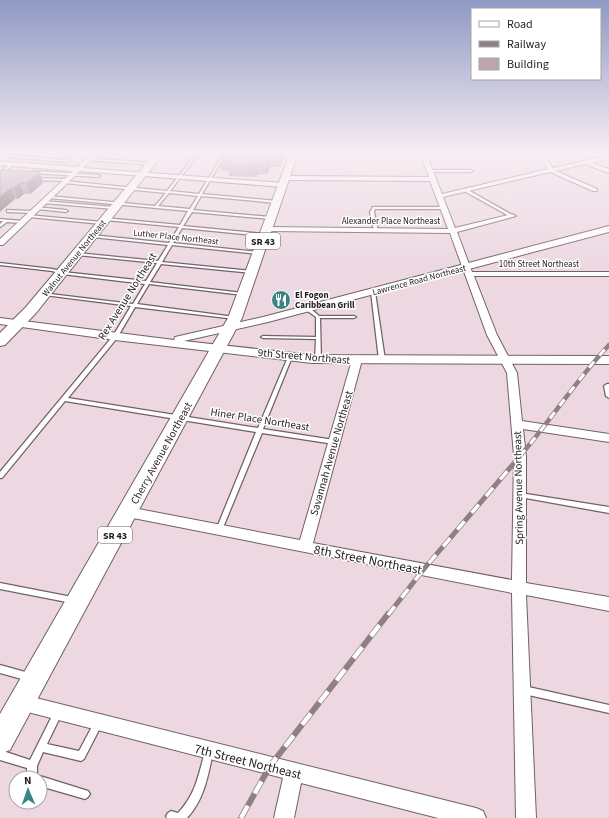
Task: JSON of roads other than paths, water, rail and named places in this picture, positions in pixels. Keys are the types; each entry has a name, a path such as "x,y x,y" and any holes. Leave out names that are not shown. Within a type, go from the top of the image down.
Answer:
{"main road":[{"name":"Walnut Avenue Northeast","path":"0,342 18,324 62,273 128,191"},
{"name":"Cherry Avenue Northeast","path":"0,740 232,323 281,191"}],"street":[{"path":"0,243 54,191"},
{"name":"Spring Avenue Northeast","path":"438,191 492,335 507,360 512,373 520,456 519,587 526,818"},
{"path":"442,202 467,191"},
{"name":"Alexander Place Northeast","path":"268,227 376,231 452,231 512,216"},
{"name":"Lawrence Road Northeast","path":"157,342 183,339 232,323 308,309 373,292 468,271 609,229"},
{"name":"10th Street Northeast","path":"468,271 609,274"},
{"name":"9th Street Northeast","path":"0,322 115,337 318,360 609,360"},
{"name":"Savannah Avenue Northeast","path":"305,546 356,360"},
{"path":"517,424 609,438"},
{"name":"8th Street Northeast","path":"128,512 609,604"},
{"name":"7th Street Northeast","path":"20,702 476,818"},
{"path":"284,818 294,772"}],"lane":[{"path":"158,191 277,202"},
{"name":"Rex Avenue Northeast","path":"0,476 115,337 202,191"},
{"path":"467,191 512,216"},
{"path":"156,207 168,192"},
{"path":"46,199 116,206"},
{"name":"Alexander Place Northeast","path":"46,199 116,206 190,210 268,227"},
{"path":"376,231 372,212 374,208 442,202"},
{"path":"8,211 66,211"},
{"path":"33,212 104,221 180,227 268,227"},
{"path":"0,220 23,222"},
{"path":"0,226 6,221"},
{"name":"Luther Place Northeast","path":"92,236 259,253"},
{"path":"77,254 252,272"},
{"path":"0,264 53,270 62,273 244,294"},
{"path":"373,292 382,360"},
{"path":"44,294 134,305 232,323"},
{"path":"308,309 318,317 354,317"},
{"path":"318,317 318,360"},
{"path":"263,338 318,338"},
{"path":"219,530 290,357"},
{"path":"608,386 609,396"},
{"name":"Hiner Place Northeast","path":"63,399 334,442"},
{"path":"520,494 609,510"},
{"path":"0,586 78,602"},
{"path":"0,669 34,678"},
{"path":"522,689 609,709"},
{"path":"32,770 32,765 58,712"},
{"path":"42,747 81,756 98,722"},
{"path":"177,817 191,808 199,792 209,751"},
{"path":"0,756 32,765"},
{"path":"48,783 85,794"}],"railway":[{"path":"520,456 597,358 609,345"},
{"path":"388,615 423,570 521,455"},
{"path":"241,818 270,766 388,614"}],"place":[{"name":"El Fogon Caribbean Grill","path":"281,300"}]}
